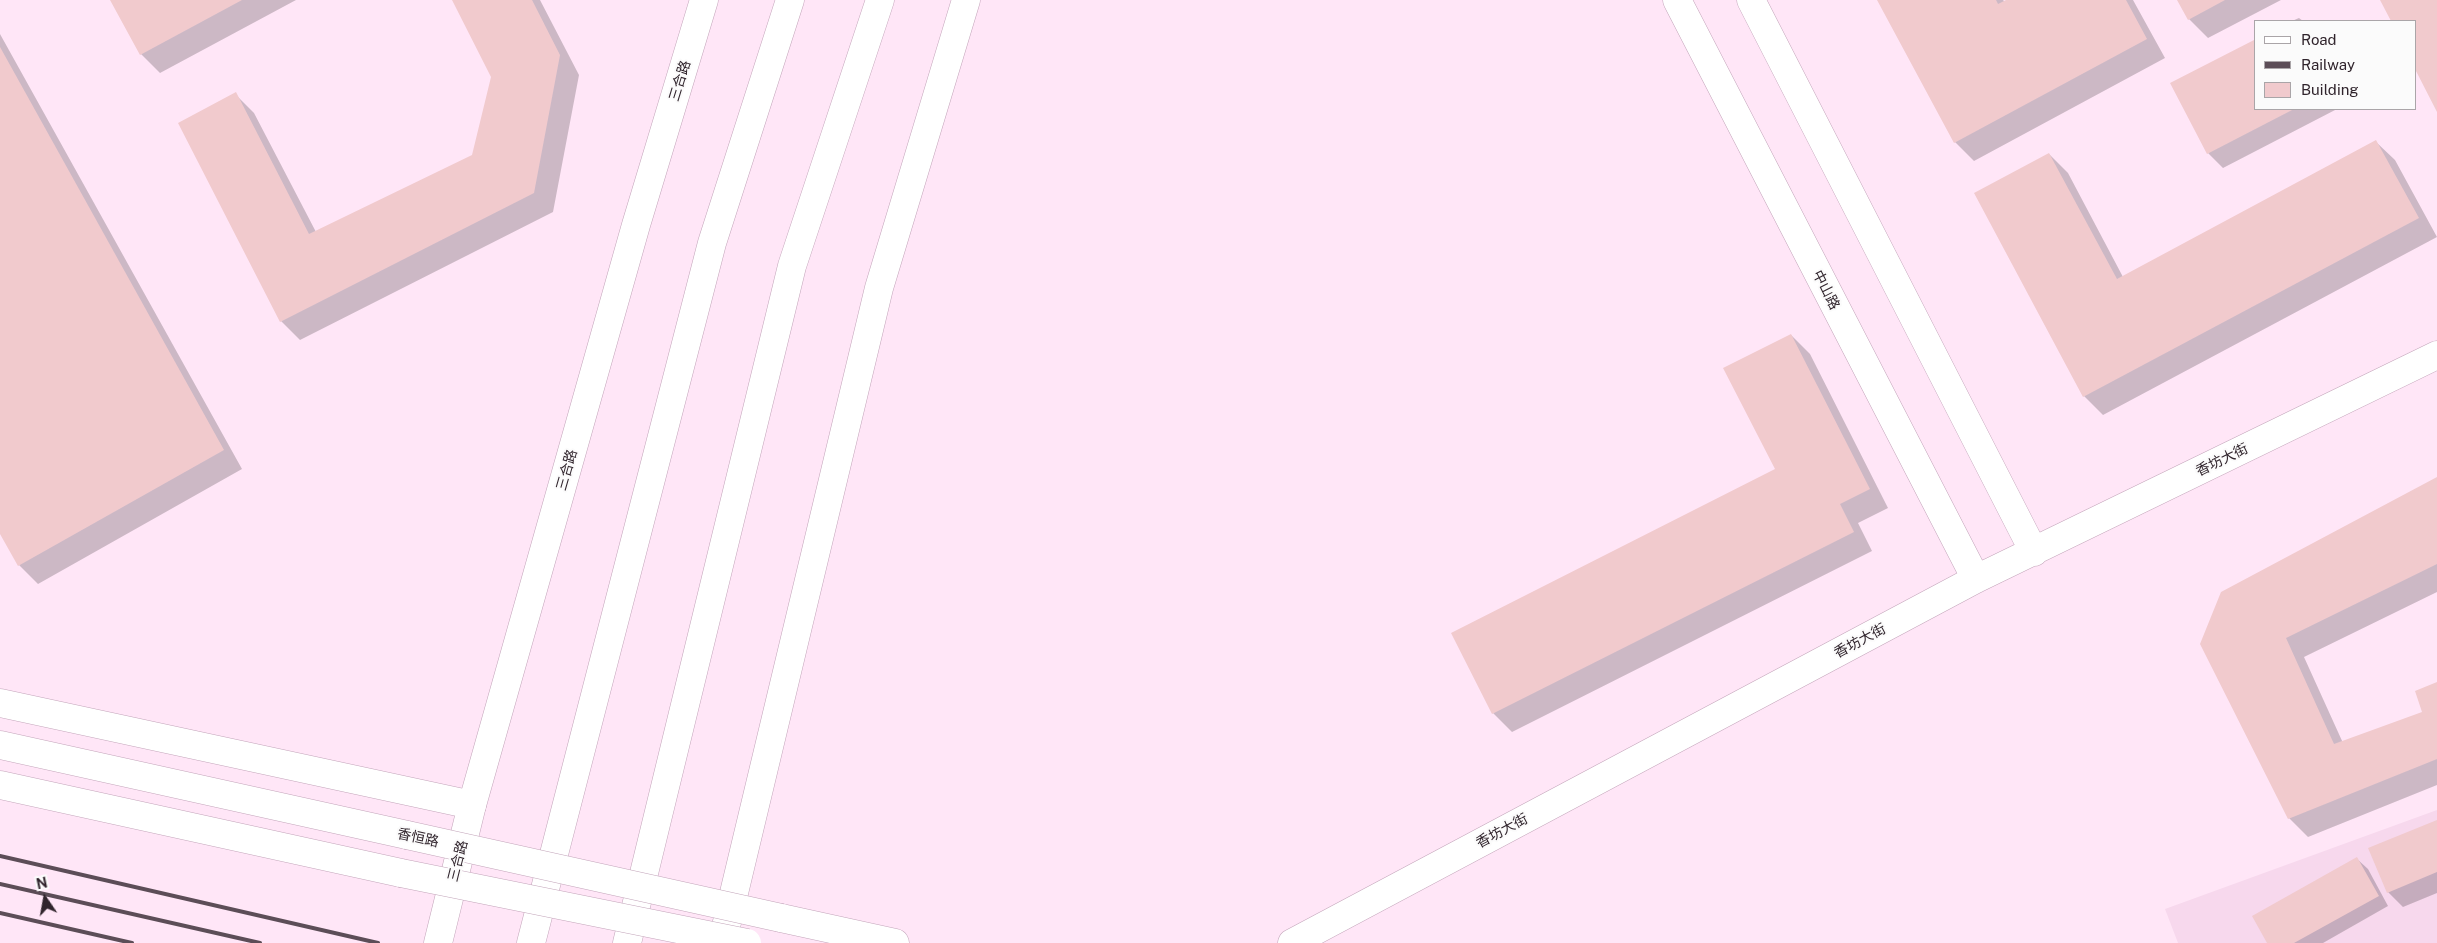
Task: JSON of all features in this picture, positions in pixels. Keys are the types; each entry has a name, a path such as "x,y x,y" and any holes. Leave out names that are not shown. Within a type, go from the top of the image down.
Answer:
{"main road":[{"name":"三合路","path":"438,943 472,805 633,235 704,0"},
{"path":"531,943 712,243 790,0"},
{"path":"627,943 792,266 880,0"},
{"path":"722,943 878,288 966,0"},
{"name":"中山路","path":"1677,0 1976,579"},
{"path":"1751,0 2034,552"},
{"name":"香坊大街","path":"1292,943 1976,579 2437,355"},
{"path":"0,703 472,805"},
{"name":"香恒路","path":"0,745 895,943"},
{"path":"0,785 401,873 747,943"}],"shaded area":[{"path":"2437,810 2437,943 2178,943 2165,909"}],"building":[{"path":"110,0 242,0 140,55"},
{"path":"452,0 532,0 560,55 534,193 280,322 178,123 236,92 309,234 472,155 491,77"},
{"path":"1877,0 1996,0 1998,4 2006,0 2126,0 2147,39 1954,143"},
{"path":"2177,0 2225,0 2188,20"},
{"path":"2380,0 2437,0 2437,112 2417,73 2417,20 2390,20"},
{"path":"2254,40 2254,110 2292,110 2207,154 2170,83"},
{"path":"0,47 224,450 18,566 0,534"},
{"path":"2376,140 2419,218 2083,397 1974,193 2049,153 2117,279"},
{"path":"1791,334 1870,489 1840,504 1854,532 1492,714 1451,633 1775,469 1723,368"},
{"path":"2437,477 2437,564 2286,638 2334,744 2422,712 2415,691 2437,682 2437,759 2288,819 2200,644 2221,592"},
{"path":"2437,820 2437,872 2387,893 2368,848"},
{"path":"2357,857 2379,896 2294,943 2267,943 2252,916"}],"railway":[{"path":"0,856 378,943"},
{"path":"0,884 260,943"},
{"path":"0,913 132,943"}]}
